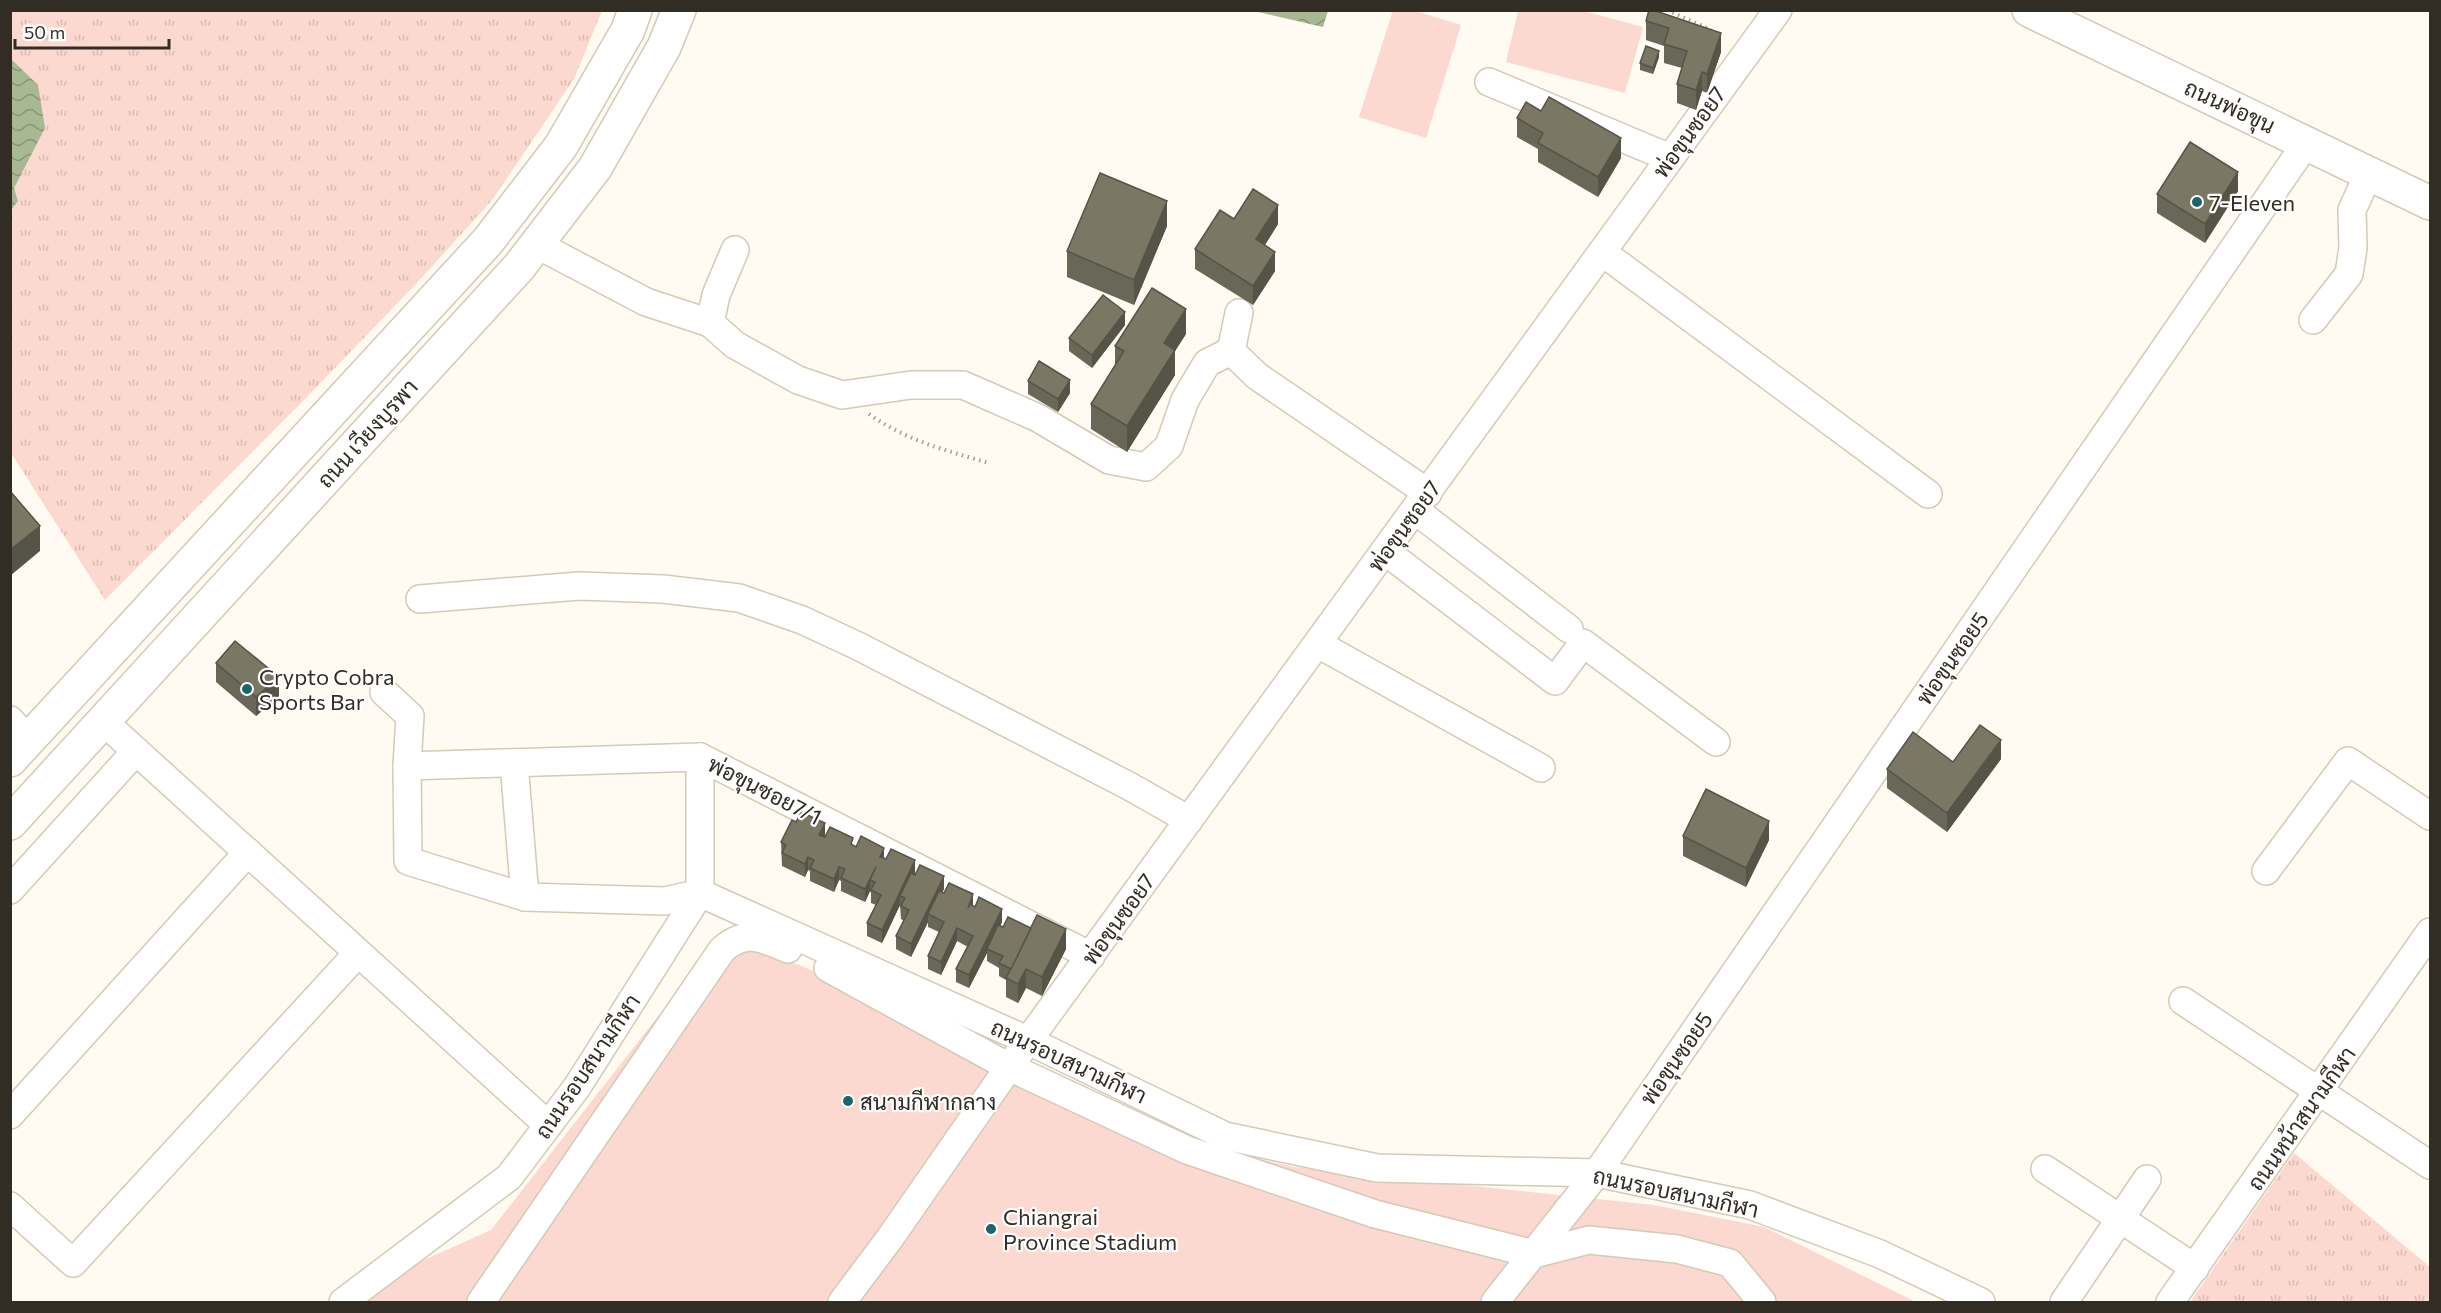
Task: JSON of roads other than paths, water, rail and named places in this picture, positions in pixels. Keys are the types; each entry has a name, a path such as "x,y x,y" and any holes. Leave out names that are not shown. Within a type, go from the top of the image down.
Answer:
{"main road":[{"name":"ถนน เวียงบูรพา","path":"17,740 488,241 561,146 628,30 635,10"},
{"name":"ถนน เวียงบูรพา","path":"15,809 103,721 519,267 595,168 664,47 679,10"},
{"name":"ถนนพ่อขุน","path":"2028,10 2430,203"}],"street":[{"name":"พ่อขุนซอย7","path":"842,1302 890,1238 1009,1067 1778,10"},
{"path":"1489,82 1670,158"},
{"name":"พ่อขุนซอย5","path":"1495,1302 1596,1173 2307,142"},
{"path":"2313,320 2349,274 2353,248 2352,210 2369,173"},
{"path":"536,244 646,302 710,323 735,345 788,374 842,395 911,385 963,385 1038,418 1109,460 1146,467 1169,446 1185,400 1207,363 1231,351"},
{"path":"710,323 716,295 735,250"},
{"path":"1602,252 1928,494"},
{"path":"1231,351 1239,313"},
{"path":"1231,351 1257,376 1421,501 1569,629"},
{"path":"1385,552 1555,681 1583,643 1716,742"},
{"path":"420,599 579,586 663,589 739,598 802,620 858,646 1129,786 1189,820"},
{"path":"1318,644 1541,768"},
{"path":"384,692 410,716 407,765 408,861 525,897 665,901 700,893 700,757"},
{"path":"103,721 548,1125"},
{"path":"10,890 136,750"},
{"name":"พ่อขุนซอย7/1","path":"407,765 700,757 1091,956"},
{"path":"2266,871 2348,760 2430,816"},
{"path":"514,763 525,897"},
{"path":"10,1115 248,852"},
{"name":"ถนนรอบสนามกีฬา","path":"343,1302 509,1177 576,1087 700,893 1029,1041 1225,1136 1377,1168 1596,1173 1750,1205 1880,1254 1981,1302"},
{"name":"ถนนหน้าสนามกีฬา","path":"2170,1302 2430,932"},
{"path":"481,1302 706,972 722,950 730,943 744,937 760,937 805,955 1009,1067 1187,1150 1375,1214 1534,1254 1588,1240 1677,1249 1730,1263 1762,1302"},
{"path":"10,1206 74,1263 358,953"},
{"path":"2183,1001 2430,1166"},
{"path":"2044,1169 2195,1268"},
{"path":"2064,1302 2147,1179"}],"water":[{"path":"1328,10 1323,27 1254,11"},
{"path":"11,59 38,85 45,128 14,188 18,201 11,210"}],"place":[{"name":"7-Eleven","path":"2197,202"},
{"name":"Crypto Cobra Sports Bar","path":"247,689"},
{"name":"สนามกีฬากลาง","path":"848,1101"},
{"name":"Chiangrai Province Stadium","path":"991,1229"}]}
